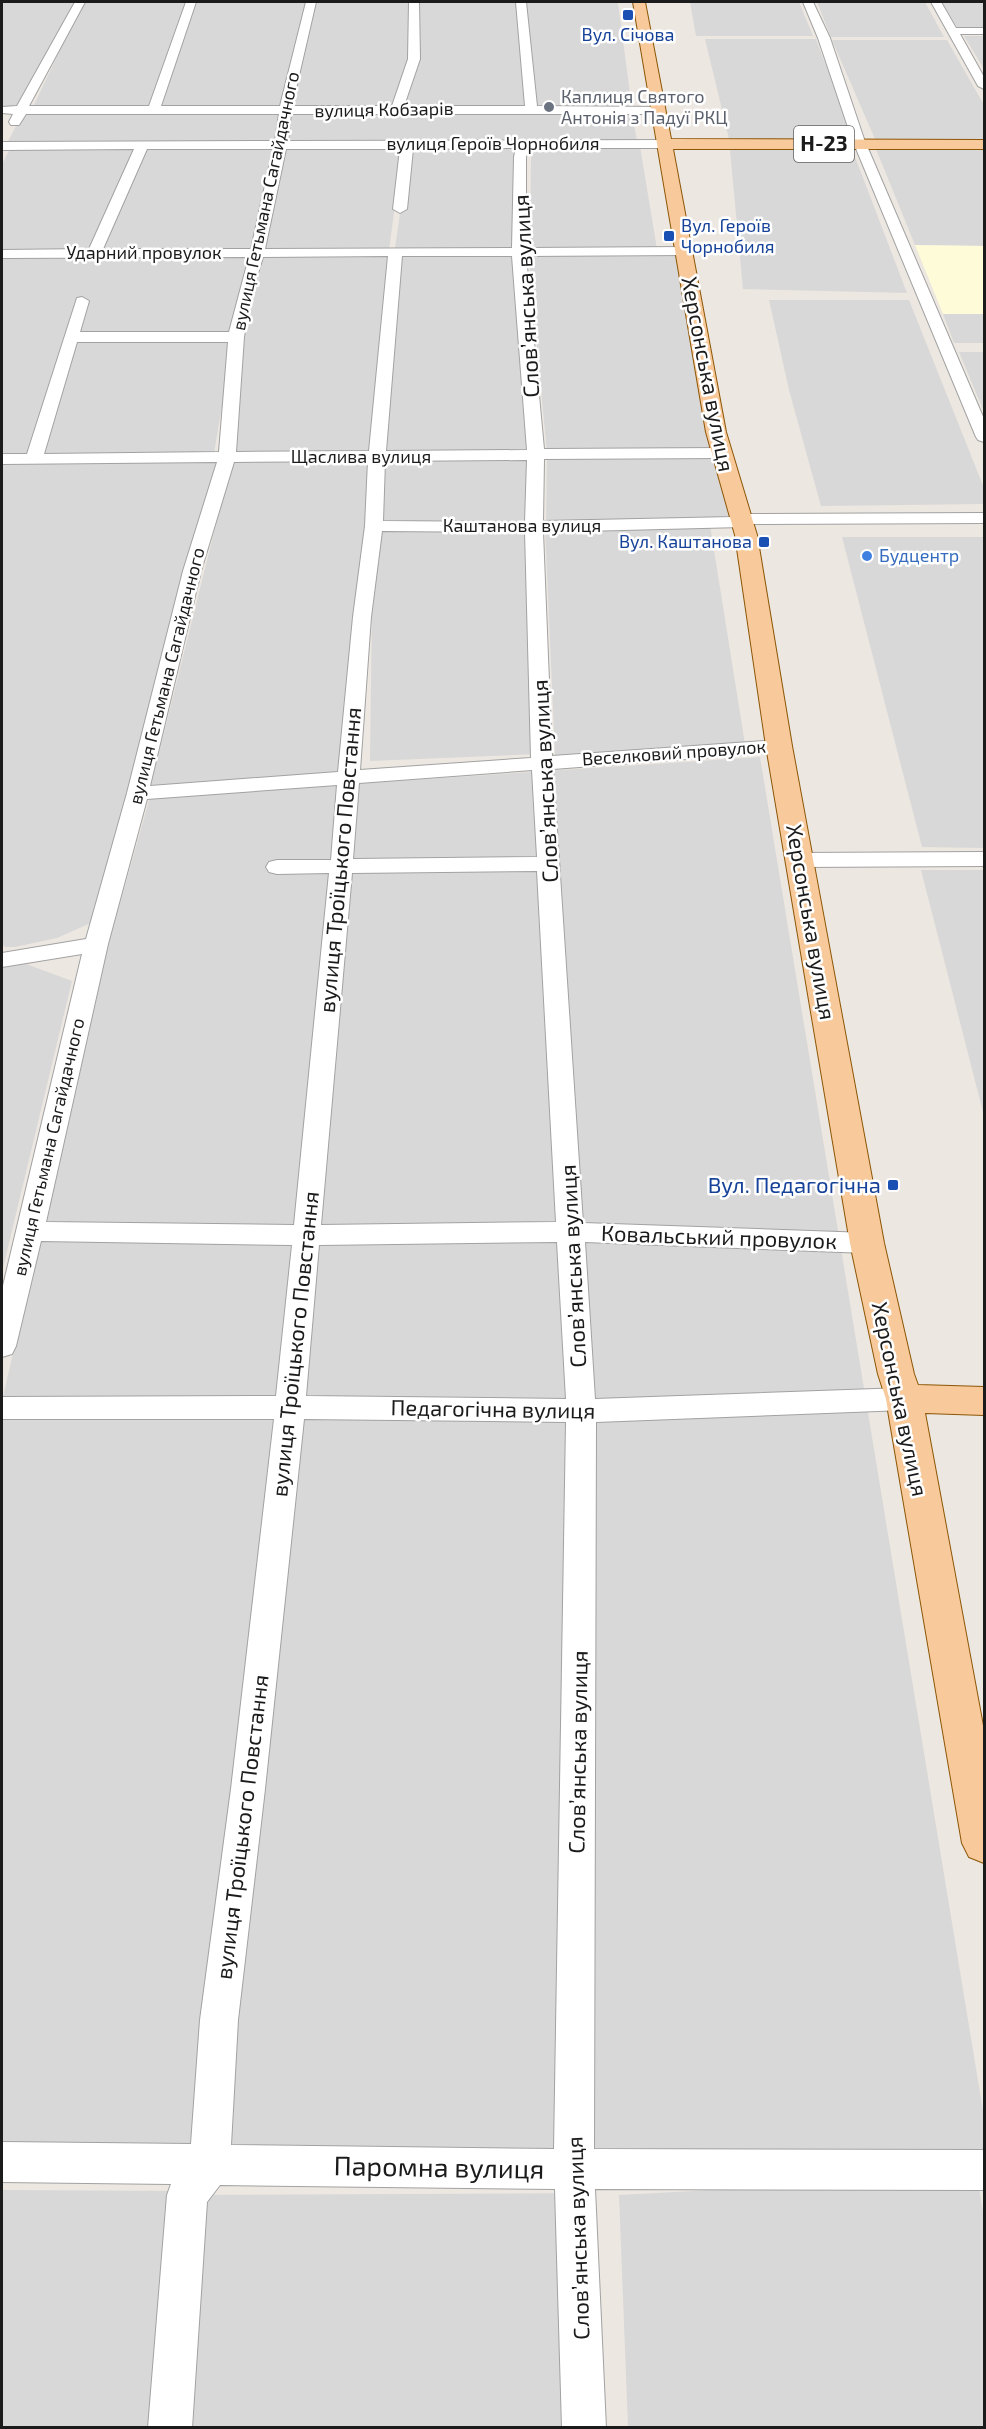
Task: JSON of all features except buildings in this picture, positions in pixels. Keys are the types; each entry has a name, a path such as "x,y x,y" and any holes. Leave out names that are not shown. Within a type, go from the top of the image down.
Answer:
{"main road":[{"name":"Херсонська вулиця","path":"639,2 721,453 742,520 779,746 867,1243 896,1374 904,1399 984,1843"},
{"name":"вулиця Героїв Чорнобиля","path":"664,144 984,144"},
{"name":"Педагогічна вулиця","path":"904,1399 984,1401"}],"street":[{"path":"2,146 80,2"},
{"path":"154,110 191,2"},
{"name":"вулиця Гетьмана Сагайдачного","path":"2,1346 96,944 138,793 192,571 227,457 236,337 243,297 257,253 285,111 311,2"},
{"path":"396,109 414,59 414,2"},
{"path":"521,2 531,109"},
{"path":"808,2 824,38 860,144 984,437"},
{"path":"936,2 984,86"},
{"path":"953,31 984,31"},
{"name":"вулиця Кобзарів","path":"2,110 659,110"},
{"name":"Словʼянська вулиця","path":"524,143 520,157 519,252 536,454 534,527 542,763 572,1232 581,1412 574,2169 584,2427"},
{"path":"400,209 407,144"},
{"name":"вулиця Героїв Чорнобиля","path":"2,146 664,144"},
{"path":"94,254 142,146"},
{"name":"Ударний провулок","path":"2,254 684,251"},
{"name":"вулиця Троїцького Повстання","path":"210,2165 219,2020 249,1777 290,1407 362,617 374,526 377,458 395,252"},
{"path":"34,458 82,301"},
{"path":"71,337 236,337"},
{"name":"Щаслива вулиця","path":"2,459 377,458 721,453"},
{"name":"Каштанова вулиця","path":"374,526 534,527 742,520 984,518"},
{"name":"Веселковий провулок","path":"138,793 779,746"},
{"path":"800,860 984,859"},
{"path":"277,867 548,864"},
{"path":"2,960 96,944"},
{"name":"Ковальський провулок","path":"30,1231 306,1235 572,1232 867,1243"},
{"name":"Педагогічна вулиця","path":"2,1408 290,1407 581,1412 904,1399"},
{"name":"Паромна вулиця","path":"2,2162 574,2169 984,2170"},
{"path":"170,2427 187,2195 210,2165"}],"shaded area":[{"path":"2,2 76,2 20,109 2,109"},
{"path":"83,2 187,2 149,108 32,109"},
{"path":"195,2 306,2 280,109 159,108"},
{"path":"315,2 411,2 411,59 392,108 289,109"},
{"path":"418,2 519,2 525,108 401,109 415,58"},
{"path":"524,2 618,3 632,108 533,108"},
{"path":"690,2 799,2 813,36 696,36"},
{"path":"817,2 925,2 944,37 831,37"},
{"path":"942,2 984,2 984,30 959,30"},
{"path":"964,36 984,36 984,69"},
{"path":"705,39 816,39 854,140 729,139"},
{"path":"832,40 947,40 984,105 984,139 875,139"},
{"path":"24,111 281,112 276,143 6,145"},
{"path":"632,112 637,141 285,143 289,113"},
{"path":"526,144 521,249 395,248 410,145"},
{"path":"533,144 640,146 657,249 530,250"},
{"path":"403,145 389,250 262,251 283,146"},
{"path":"275,146 252,252 98,250 146,148"},
{"path":"11,147 135,147 91,251 2,252 2,164"},
{"path":"984,148 984,246 915,245 876,149"},
{"path":"852,149 907,293 743,289 730,150"},
{"path":"915,245 984,246 984,314 943,314"},
{"path":"524,251 542,525 373,526 385,455 398,254"},
{"path":"528,252 681,252 718,452 547,453"},
{"path":"392,254 372,456 217,453 264,255"},
{"path":"2,255 250,255 235,336 72,336 30,455 2,456"},
{"path":"769,300 909,300 984,488 984,504 821,506 789,390"},
{"path":"943,314 984,314 984,343 954,343"},
{"path":"234,337 214,453 46,456 38,453 73,338"},
{"path":"959,352 984,352 984,412"},
{"path":"719,454 739,520 546,525 547,455"},
{"path":"217,458 93,922 57,938 5,947 2,944 2,460"},
{"path":"232,460 374,460 338,775 151,785"},
{"path":"710,525 745,744 555,755 545,527"},
{"path":"373,527 542,527 539,754 370,761"},
{"path":"842,537 984,537 984,848 922,847"},
{"path":"760,757 984,2117 984,2160 2,2153 2,1401 102,967 150,797"},
{"path":"921,870 984,870 984,1116"},
{"path":"18,961 72,981 2,1272 2,965"},
{"path":"977,2176 984,2218 984,2427 628,2427 619,2195"},
{"path":"2,2190 180,2191 160,2427 2,2427"},
{"path":"593,2193 604,2427 175,2428 193,2195"}],"place":[{"name":"Вул. Січова","path":"628,15"},
{"name":"Каплиця Святого Антонія з Падуї РКЦ","path":"549,107"},
{"name":"Вул. Героїв Чорнобиля","path":"669,236"},
{"name":"Вул. Каштанова","path":"764,542"},
{"name":"Будцентр","path":"867,556"},
{"name":"Вул. Педагогічна","path":"893,1185"}]}
